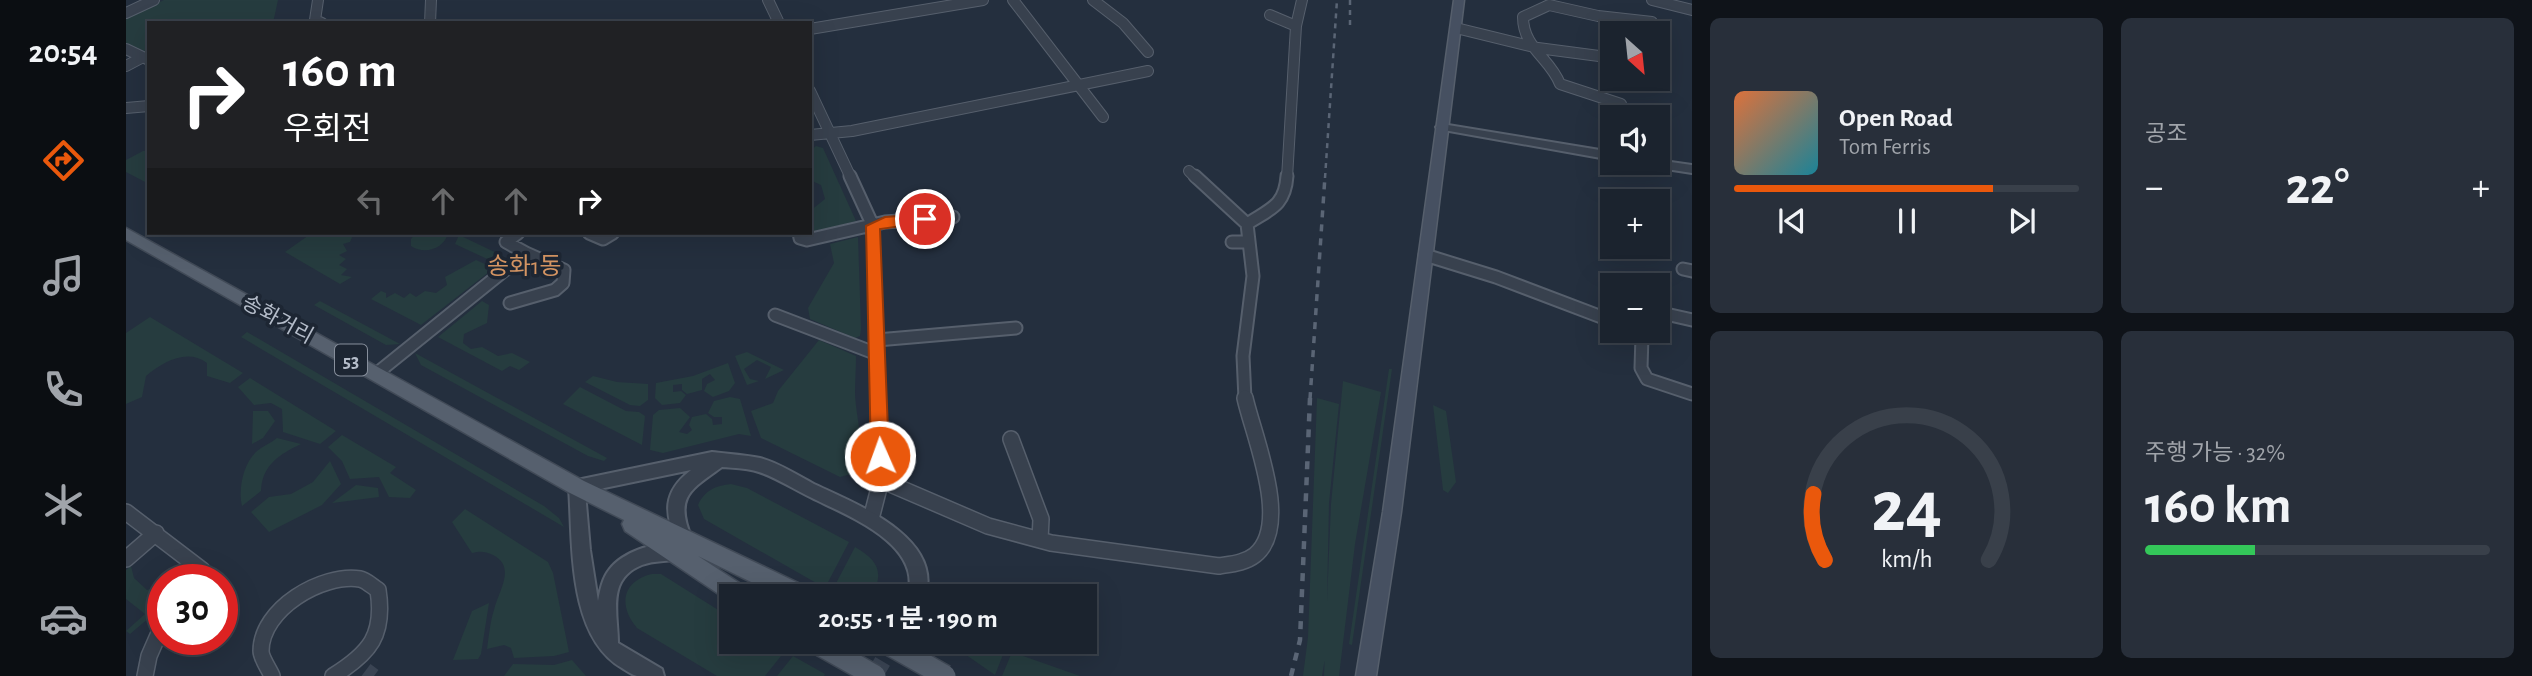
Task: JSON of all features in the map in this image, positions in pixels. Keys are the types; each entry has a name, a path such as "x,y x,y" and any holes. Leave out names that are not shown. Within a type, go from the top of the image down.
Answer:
{"main road":[{"path":"1366,676 1392,512 1424,255 1460,0"},
{"name":"송화거리","path":"126,233 679,545 773,584"},
{"name":"송화거리","path":"679,545 727,584"},
{"path":"836,654 875,676"},
{"path":"907,654 945,676"}],"street":[{"path":"318,0 315,19 318,21"},
{"path":"430,21 431,0"},
{"path":"812,29 983,0"},
{"path":"1013,0 1103,117"},
{"path":"1093,0 1123,23 1148,52"},
{"path":"1248,224 1277,205 1286,193 1289,42 1301,15 1302,0"},
{"path":"1652,0 1692,10"},
{"path":"126,13 150,1"},
{"path":"761,10 770,4 778,21"},
{"path":"1621,104 1560,84 1556,72 1528,45 1523,17 1549,5 1598,16 1643,21"},
{"path":"1270,15 1296,26"},
{"path":"1456,28 1528,45 1599,56"},
{"path":"126,49 146,58"},
{"path":"126,66 146,58"},
{"path":"812,135 1148,71"},
{"path":"812,95 873,226 881,480 871,519"},
{"path":"126,108 147,106"},
{"path":"1442,127 1600,154"},
{"path":"1670,166 1692,169"},
{"path":"881,480 988,526 1040,540 1219,566 1241,564 1262,551 1269,532 1269,503 1244,398 1242,370 1253,279 1248,224 1189,172"},
{"path":"799,235 800,238 807,240 885,222 953,217"},
{"path":"510,303 555,290 564,283 564,270 506,242 515,235"},
{"path":"1232,242 1249,242"},
{"path":"376,374 526,253"},
{"path":"1424,255 1483,270 1600,316"},
{"path":"775,315 877,354"},
{"path":"1670,315 1692,320"},
{"path":"877,340 1016,328"},
{"path":"1642,343 1641,368 1647,379 1692,394"},
{"path":"1012,439 1041,519 1040,540"},
{"path":"611,650 606,625 611,581 622,566 636,557 679,545 675,521 677,496 702,470 723,459"},
{"path":"649,674 611,650 596,628 589,603 577,487 723,459 760,465 871,519 902,543 913,559 918,584"},
{"path":"126,512 195,564"},
{"path":"126,559 156,533"},
{"path":"272,676 262,652 275,618 305,590 341,578 362,580 376,590 383,607 373,640 360,666 333,676"},
{"path":"145,676 149,655"}],"green space":[{"path":"164,0 278,0 273,21 147,21 147,52 126,43 126,18"},
{"path":"816,146 823,148 856,221 812,232 812,209 825,199 821,185 812,181 812,149"},
{"path":"147,151 147,183 126,172 126,160"},
{"path":"309,235 353,235 350,242 343,244 347,251 339,255 346,259 339,265 347,269 341,275 352,277 340,284 285,252"},
{"path":"414,235 448,235 438,247 428,250 411,246"},
{"path":"459,235 503,256 503,260 498,264 455,244"},
{"path":"858,237 861,329 860,336 855,338 810,319 808,308 834,263 830,244"},
{"path":"476,260 494,268 421,325 371,299 381,291 386,293 386,298 395,293 404,298 410,293 416,297 425,291 436,293 447,285 445,277"},
{"path":"320,301 400,344 386,345 314,305"},
{"path":"482,301 489,305 487,323 464,334 463,343 471,349 482,347 498,356 512,353 530,362 519,370 510,366 502,371 438,337"},
{"path":"150,317 243,373 230,383 207,376 207,363 199,359 175,359 146,376 142,397 126,404 126,333"},
{"path":"247,332 544,506 559,518 564,527 241,337"},
{"path":"819,340 856,356 855,394 860,436 859,456 851,474 840,477 761,438 751,411 773,403 778,391"},
{"path":"747,352 784,370 765,379 771,367 757,360 744,369 750,379 759,381 747,385 735,356"},
{"path":"415,353 607,458 604,461 588,456 421,365"},
{"path":"728,363 735,383 729,391 713,397 704,391 707,384 715,380 710,374 702,379 702,390 687,394 682,390 682,384 673,385 673,392 681,391 686,395 680,403 662,405 655,398 656,383 693,376"},
{"path":"1389,369 1392,369 1352,645 1349,644"},
{"path":"593,376 617,382 648,384 648,400 640,406 630,405 585,382"},
{"path":"250,378 336,431 320,444 283,432 282,409 271,403 254,405 238,387"},
{"path":"1343,381 1381,392 1355,544 1339,676 1324,676 1331,504"},
{"path":"580,387 626,411 639,412 645,416 642,445 563,404"},
{"path":"730,397 740,399 751,436 739,434 663,453 650,450 653,415 659,410 680,408 690,417 679,432 687,434 692,430 689,425 692,417 706,414 712,419 713,425 722,424 722,417 714,417 708,413 714,401"},
{"path":"1317,398 1339,404 1329,503 1326,652 1322,676 1303,676 1308,637"},
{"path":"1433,405 1446,411 1456,482 1448,493 1443,490"},
{"path":"253,411 268,411 275,421 263,438 252,444"},
{"path":"342,435 396,467 390,473 416,490 410,498 389,497 379,477 350,479 342,461 328,447"},
{"path":"277,438 301,444 286,452 269,467 261,491 242,506 241,485 248,462 257,451"},
{"path":"330,461 341,484 322,505 269,532 251,512 269,497 291,494 313,482"},
{"path":"731,484 747,488 849,542 827,584 818,584 704,519 698,505 707,492"},
{"path":"356,485 378,488 379,497 332,503"},
{"path":"465,509 548,562 553,573 569,652 554,656 514,658 511,648 504,645 487,649 491,619 504,580 504,566 493,555 472,553 452,522"},
{"path":"855,547 869,557 877,568 877,584 836,584"},
{"path":"131,566 134,578 147,590 147,620 130,634 126,631 145,614 126,599 126,570"},
{"path":"661,574 719,610 719,654 783,654 765,676 717,676 637,628 625,603 629,588 642,577"},
{"path":"489,603 478,659 453,660 472,611"},
{"path":"965,654 1003,654 995,675"},
{"path":"1011,654 1018,654 1080,676 1002,676"},
{"path":"793,656 825,674 824,676 777,676"},
{"path":"572,660 586,676 504,676 513,664 554,665"}],"tunnel":[{"path":"874,676 887,654"},
{"path":"366,670 374,676"}],"railway":[{"path":"1325,178 1337,0"},
{"path":"1350,0 1350,28"},
{"path":"1310,399 1325,176"},
{"path":"1291,676 1300,640 1310,398"}],"district":[{"name":"송화1동","path":"524,266"}],"route":[{"path":"880,456 873,226 885,222 925,219"}]}
